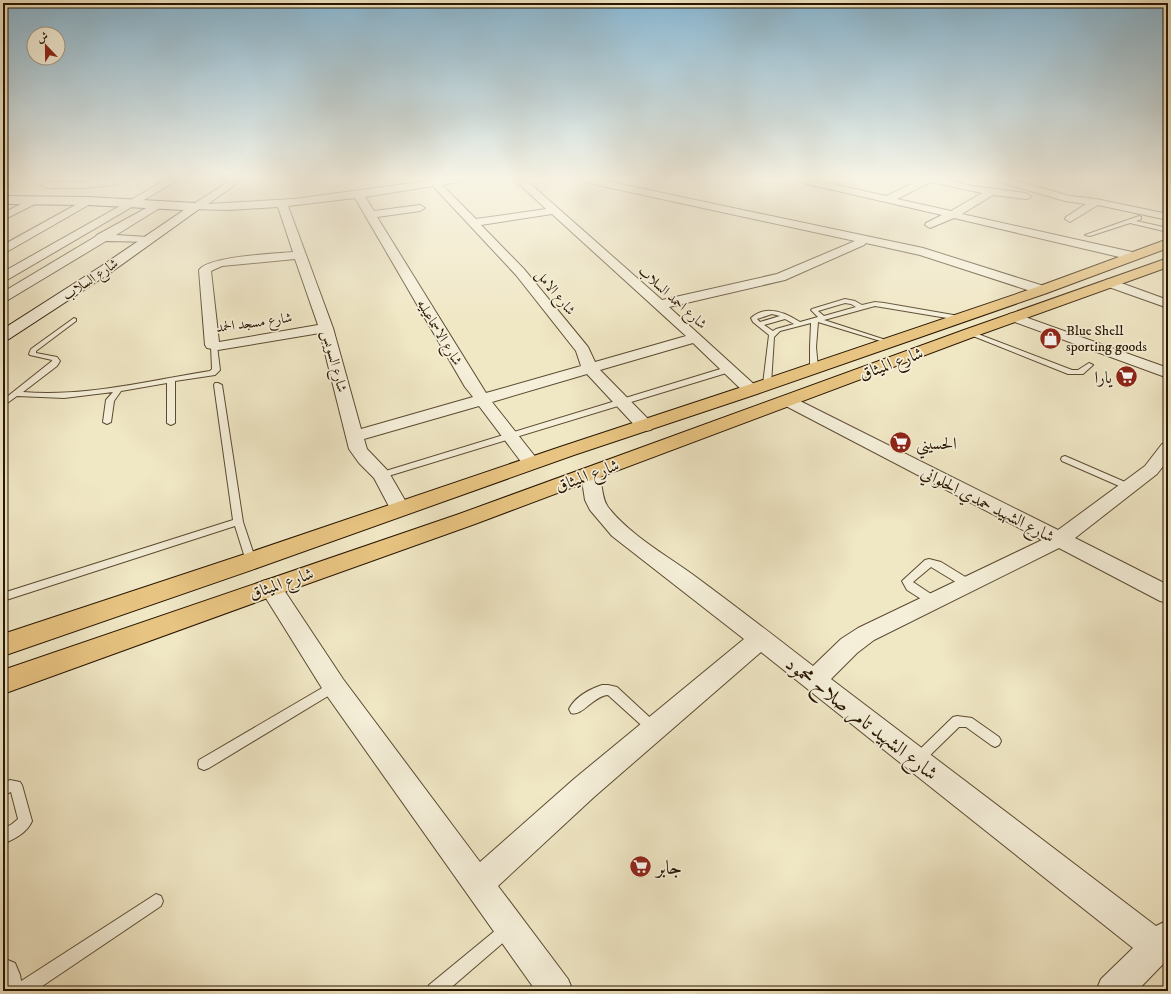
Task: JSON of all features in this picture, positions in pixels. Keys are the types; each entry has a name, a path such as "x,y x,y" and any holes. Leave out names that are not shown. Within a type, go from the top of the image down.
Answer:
{"main road":[{"name":"شارع الميثاق","path":"3,682 527,497 788,401 965,326 1042,290 1168,244"},
{"name":"شارع الميثاق","path":"3,645 531,463 645,426 890,342 1014,317 1168,262"},
{"path":"568,451 567,458 572,465 582,471 593,473"},
{"path":"503,473 515,476 523,481 528,489 527,497"}],"street":[{"path":"3,250 43,226"},
{"path":"3,277 92,226"},
{"path":"3,298 122,226"},
{"name":"شارع السلاب","path":"3,336 167,226"},
{"name":"شارع السويس","path":"289,226 326,328 358,449 365,459 382,475 400,509"},
{"name":"شارع الاسماعيليه","path":"377,226 482,400 531,463"},
{"name":"شارع الامل","path":"475,226 520,272 583,350 590,369 645,426"},
{"name":"شارع احمد السلاب","path":"572,226 730,370 759,387"},
{"path":"808,226 923,252 1042,290"},
{"path":"1007,226 1132,256"},
{"path":"77,235 148,240"},
{"path":"3,241 17,241"},
{"path":"658,305 780,277 860,243"},
{"name":"شارع مسجد الحمد","path":"299,255 221,263 211,266 205,270 211,343 214,346 326,328"},
{"path":"1110,283 1168,304"},
{"path":"1014,317 1168,373"},
{"path":"355,436 696,338"},
{"name":"شارع الشهيد حمدي الحلواني","path":"788,401 1168,595"},
{"path":"814,680 849,646 866,634 1059,540 1151,470 1168,448"},
{"name":"شارع الشهيد تامر صلاح محمود","path":"593,473 595,500 608,521 619,531 761,638 917,760 1162,941"},
{"path":"270,587 334,686 510,928 552,990"},
{"path":"478,884 584,788 761,638"},
{"path":"1113,991 1162,941"},
{"path":"3,975 6,991"}],"lane":[{"path":"1088,235 1114,226"},
{"path":"1153,226 1168,230"},
{"path":"814,368 813,347 818,319 814,310 845,301 853,302 862,308"},
{"path":"772,334 799,324 875,304 884,304 965,326 1071,372 1080,372 1089,365"},
{"path":"772,334 759,324 787,316 799,324"},
{"path":"818,319 890,342"},
{"path":"3,404 56,361 53,357 34,355 32,354 33,350 74,320"},
{"path":"759,387 772,334"},
{"path":"15,394 59,396 118,388 215,371 214,346"},
{"path":"382,475 730,370"},
{"path":"171,379 172,423"},
{"path":"218,386 238,522 250,561"},
{"path":"107,422 110,400 117,393 118,388"},
{"path":"1065,459 1129,487"},
{"path":"3,597 238,522"},
{"path":"933,601 910,587 907,581 926,564 933,563 968,584"},
{"path":"204,764 334,686"},
{"path":"575,708 601,690 608,689 614,691 654,729"},
{"path":"917,760 957,721 968,722 995,741"},
{"path":"3,789 10,786 15,786 25,821 17,829 3,837"},
{"path":"21,991 156,902"},
{"path":"435,991 510,928"}],"place":[{"name":"Blue Shell sporting goods","path":"1051,338"},
{"name":"يارا","path":"1127,377"},
{"name":"الحسيني","path":"901,443"},
{"name":"جابر","path":"641,867"}]}
